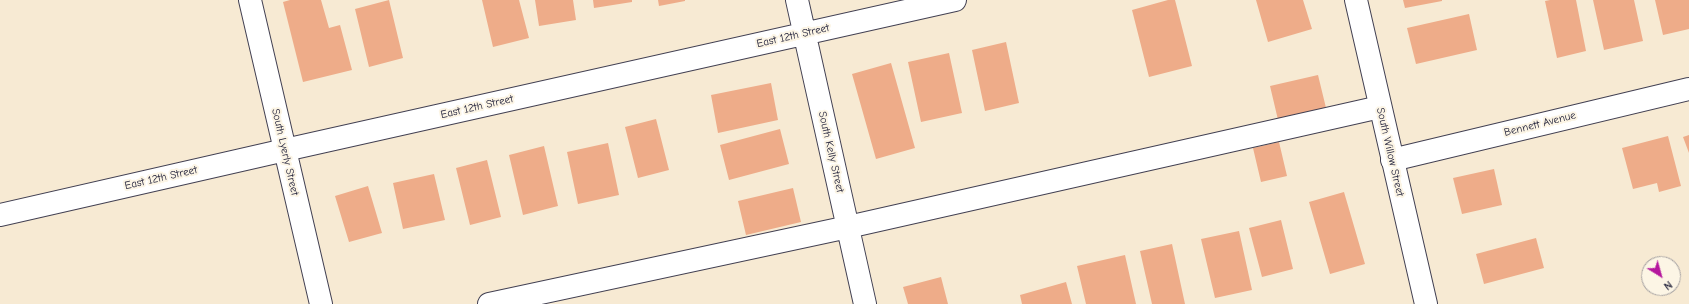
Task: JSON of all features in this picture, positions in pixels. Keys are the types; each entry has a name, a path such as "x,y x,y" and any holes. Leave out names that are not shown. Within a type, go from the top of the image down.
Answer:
{"street":[{"name":"South Lyerly Street","path":"250,0 321,304"},
{"name":"South Kelly Street","path":"797,0 865,304"},
{"name":"East 12th Street","path":"0,215 955,0"},
{"name":"South Willow Street","path":"1356,0 1424,304"},
{"name":"Bennett Avenue","path":"1392,160 1689,89"},
{"path":"489,304 848,226 1380,107"}],"building":[{"path":"290,0 321,0 329,28 340,25 352,70 303,82 283,2"},
{"path":"389,0 403,58 369,67 355,9"},
{"path":"482,0 519,0 529,38 493,47"},
{"path":"535,0 573,0 576,20 539,26"},
{"path":"593,0 632,0 632,2 594,8"},
{"path":"658,0 685,0 685,1 659,6"},
{"path":"1168,0 1175,0 1192,66 1149,77 1132,10"},
{"path":"1256,0 1303,0 1312,29 1268,42"},
{"path":"1403,0 1442,0 1442,1 1405,8"},
{"path":"1576,0 1586,51 1557,58 1545,1"},
{"path":"1593,0 1634,0 1643,41 1604,50"},
{"path":"1655,0 1689,0 1689,29 1663,35"},
{"path":"1469,14 1477,50 1416,64 1407,28"},
{"path":"1006,42 1019,103 985,111 972,50"},
{"path":"949,53 962,113 921,122 908,62"},
{"path":"891,63 915,148 876,159 852,74"},
{"path":"1318,75 1327,112 1279,124 1270,86"},
{"path":"771,83 778,120 718,133 711,95"},
{"path":"656,119 669,170 638,178 625,127"},
{"path":"780,129 789,164 729,180 720,145"},
{"path":"1689,135 1689,153 1683,137"},
{"path":"1668,136 1681,186 1659,192 1657,183 1633,189 1622,148"},
{"path":"1279,142 1287,176 1261,182 1253,148"},
{"path":"608,143 619,195 578,204 567,152"},
{"path":"544,146 558,206 523,215 509,155"},
{"path":"487,160 501,217 470,225 456,168"},
{"path":"1494,169 1502,205 1462,214 1453,178"},
{"path":"434,174 445,220 403,229 393,183"},
{"path":"368,186 382,233 349,242 335,196"},
{"path":"793,188 801,222 746,235 738,201"},
{"path":"1344,192 1365,264 1330,274 1309,202"},
{"path":"1281,220 1293,269 1262,277 1249,228"},
{"path":"1239,231 1252,290 1215,298 1201,239"},
{"path":"1536,238 1544,268 1484,284 1476,254"},
{"path":"1172,244 1185,304 1152,304 1140,251"},
{"path":"1125,255 1136,304 1086,304 1077,266"},
{"path":"941,277 948,304 908,304 903,287"},
{"path":"1066,282 1072,304 1022,304 1020,295"}]}
